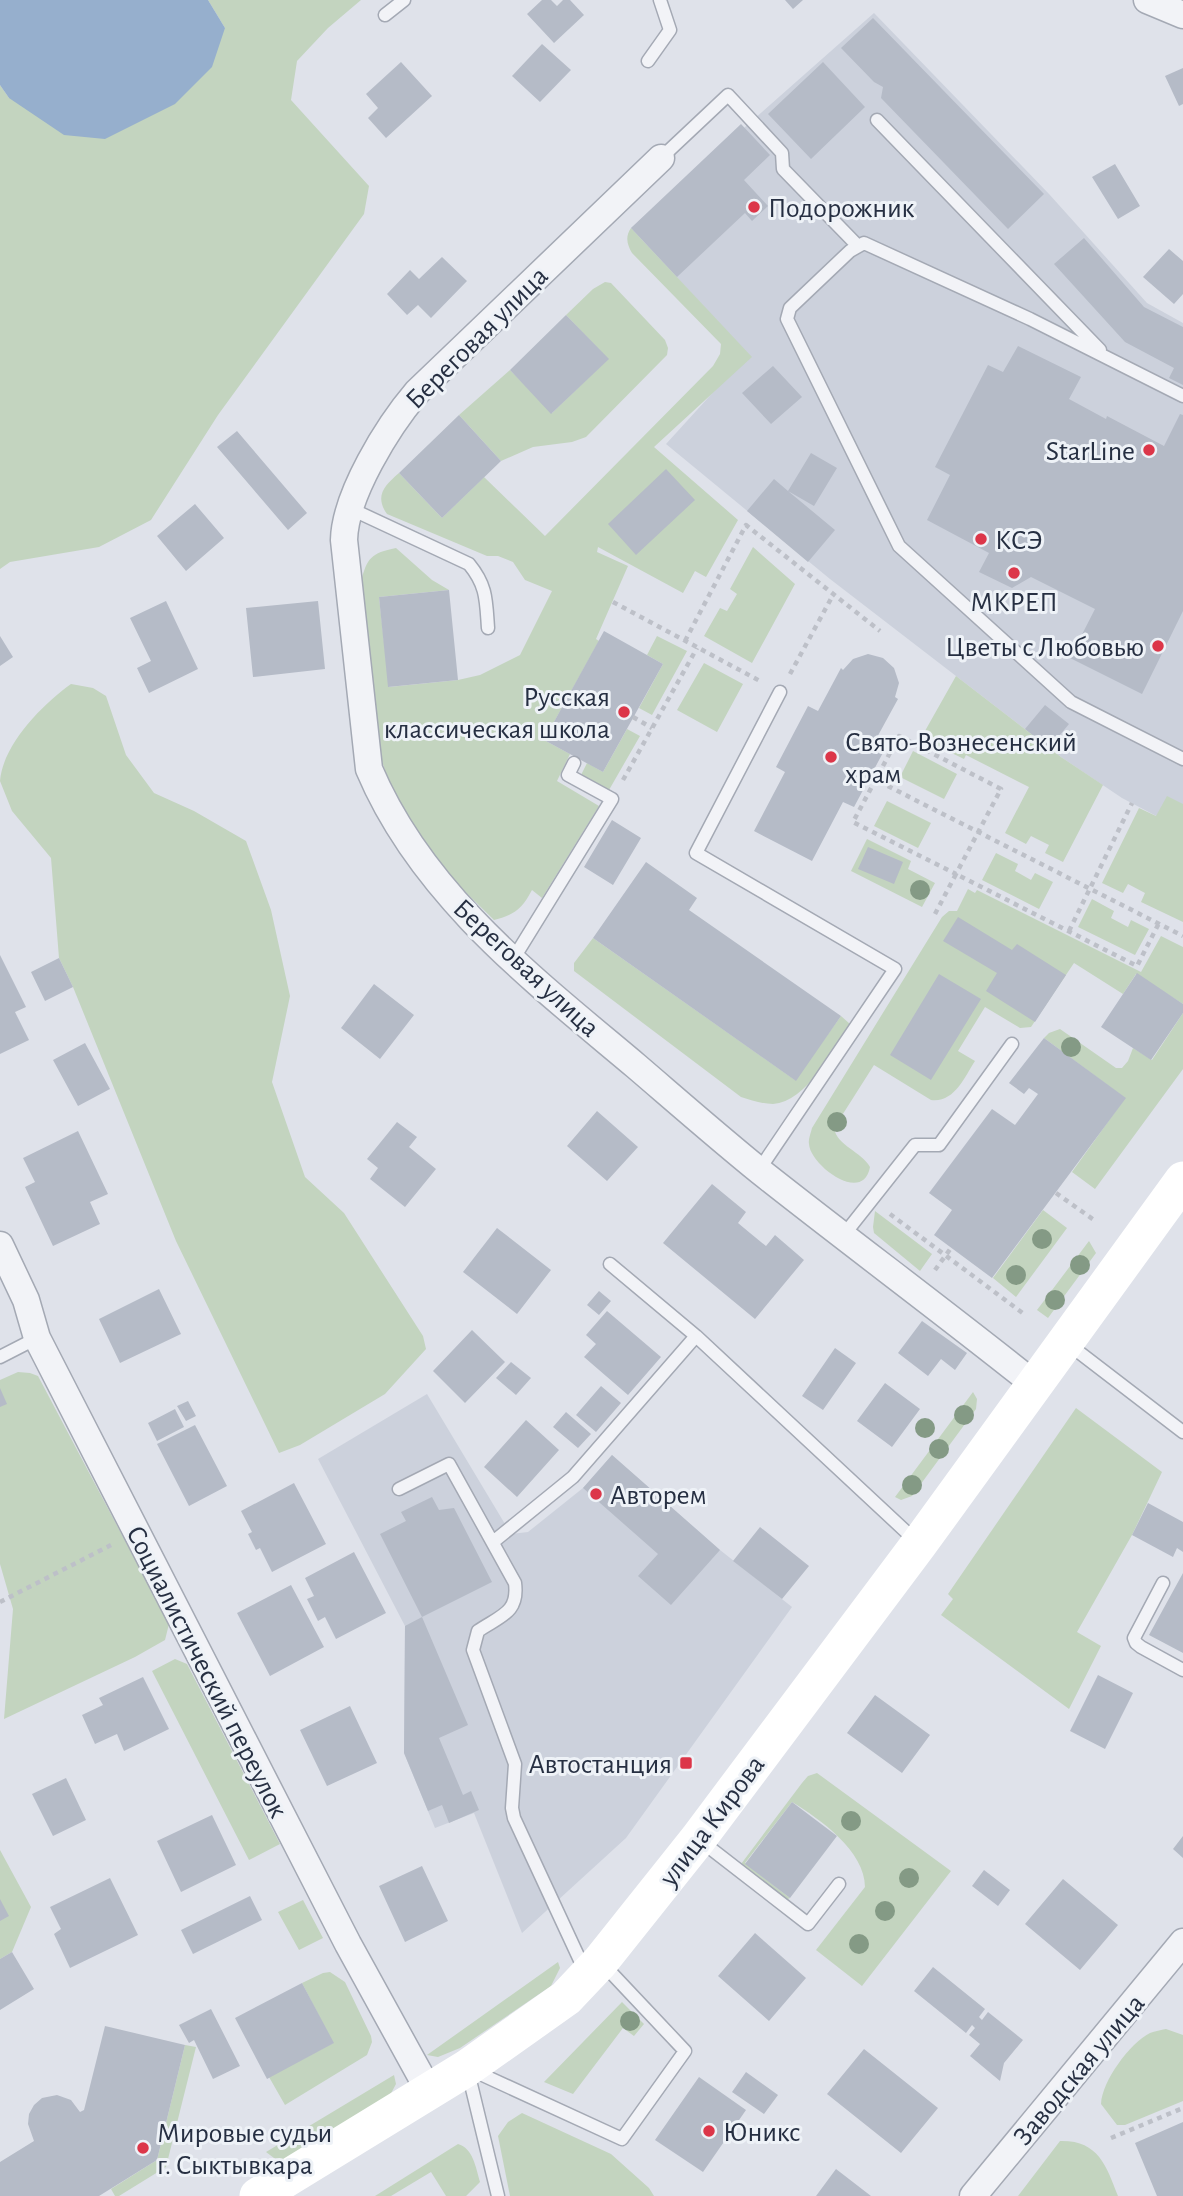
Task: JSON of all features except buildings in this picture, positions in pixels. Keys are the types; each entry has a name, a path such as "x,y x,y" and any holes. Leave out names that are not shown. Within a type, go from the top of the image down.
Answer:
{"main road":[{"name":"улица Кирова","path":"258,2196 467,2068 566,1998 594,1968 698,1839 919,1544 1183,1180"}],"street":[{"path":"1147,0 1183,15"},
{"name":"Береговая улица","path":"661,158 417,392 381,441 349,508 344,540 369,769 380,797 424,864 512,961 759,1170 1034,1384"},
{"name":"Социалистический переулок","path":"0,1245 26,1300 37,1338 348,1944 429,2091"},
{"name":"Заводская улица","path":"973,2196 1183,1942"}],"lane":[{"path":"384,15 404,0"},
{"path":"648,61 670,30 660,0"},
{"path":"661,158 728,94 782,153 783,169 857,245"},
{"path":"877,120 1107,358"},
{"path":"1183,396 1030,319 864,243 857,245 790,308 788,318 899,546 1071,702 1183,759"},
{"path":"349,508 469,564 480,577 485,591 488,628"},
{"path":"759,1170 895,969 696,853 780,692"},
{"path":"512,961 612,799 568,775 574,764"},
{"path":"843,1236 915,1145 939,1145 1012,1044"},
{"path":"610,1264 696,1336 919,1544"},
{"path":"493,1542 573,1477 696,1336"},
{"path":"0,1357 37,1338"},
{"path":"1065,1341 1183,1432"},
{"path":"399,1489 449,1464 515,1583 516,1599 513,1608 478,1631 473,1650 515,1764 512,1808 514,1818 594,1968 685,2051 622,2139 467,2068"},
{"path":"1163,1583 1135,1638 1136,1643 1183,1670"},
{"path":"698,1839 808,1924 839,1884"},
{"path":"467,2068 498,2196"}],"path":[{"path":"685,641 746,525 880,631"},
{"path":"613,602 780,692 833,595"},
{"path":"612,799 697,648"},
{"path":"633,718 652,728"},
{"path":"935,914 956,874 978,832 1001,789 899,736 853,822 956,874 1069,931 1137,966 1159,923"},
{"path":"870,777 1183,936"},
{"path":"1069,931 1132,803"},
{"path":"1056,1193 1094,1220"},
{"path":"872,1200 1024,1314"},
{"path":"0,1602 137,1532"},
{"path":"1111,2138 1183,2108"}],"shaded area":[{"path":"874,13 1049,194 1147,303 1183,323 1183,830 1122,798 1061,757 830,579 666,444 748,354 631,228"},
{"path":"427,1394 511,1534 528,1532 583,1488 612,1455 720,1550 792,1607 626,1838 522,1933 474,1813 435,1828 404,1753 405,1626 318,1459"}],"green space":[{"path":"208,0 361,0 328,28 297,61 291,100 369,186 364,214 218,415 151,520 99,547 10,562 0,569 0,85 9,98 225,28"},
{"path":"631,228 752,357 654,447 738,520 706,577 695,571 683,593 598,547 597,552 628,566 596,639 599,641 544,740 570,754 557,781 599,806 542,898 532,890 517,910 494,920 445,872 393,795 381,758 361,582 371,558 396,548 432,580 449,590 379,597 389,687 480,675 520,655 552,591 525,580 513,562 498,556 487,556 387,514 381,496 389,482 399,473 442,518 484,477 545,536 713,366 720,354 721,344 632,253 627,240"},
{"path":"605,282 611,283 665,340 667,355 586,437 572,442 533,447 501,461 459,415 510,370 552,413 608,359 566,315 593,289"},
{"path":"753,547 795,584 752,663 704,636 720,608 727,611 737,594 730,589"},
{"path":"657,636 687,651 652,715 639,708 663,664 647,655"},
{"path":"704,663 743,684 717,732 677,710"},
{"path":"956,676 1061,757 1103,785 1063,862 1045,853 1049,845 1031,836 1026,844 1005,833 1029,787 966,755 964,759 921,738"},
{"path":"71,684 93,688 106,696 126,755 154,793 194,811 246,841 271,910 290,996 272,1082 305,1177 344,1213 423,1336 426,1349 385,1394 300,1445 279,1453 176,1241 59,958 51,858 12,811 0,781 8,753 16,739 49,702"},
{"path":"627,729 640,736 609,790 581,775 587,763 603,772"},
{"path":"913,751 957,774 944,799 900,777"},
{"path":"1167,796 1183,804 1183,922 1141,902 1145,893 1128,884 1123,893 1102,883 1139,808 1156,816"},
{"path":"887,801 931,823 918,848 874,826"},
{"path":"867,839 911,861 908,869 935,883 922,907 851,871"},
{"path":"996,853 1018,864 1015,871 1031,880 1035,873 1053,882 1039,909 982,880"},
{"path":"968,889 975,893 977,890 1141,972 1161,936 1183,947 1183,1004 1136,974 1123,994 1074,963 1031,1027 1020,1028 985,1007 958,1051 975,1061 958,1088 946,1098 931,1100 874,1065 834,1128 844,1144 870,1167 865,1178 858,1182 837,1178 818,1162 812,1153 809,1142 812,1128 942,917 949,911 957,911"},
{"path":"1092,899 1114,911 1111,918 1128,927 1131,920 1149,929 1135,955 1078,927"},
{"path":"593,938 795,1080 841,1016 850,1024 818,1073 797,1094 773,1104 741,1097 574,971 574,963"},
{"path":"1183,1013 1183,1069 1095,1189 1072,1172 1125,1098 1044,1038 1060,1029 1116,1068 1122,1068 1133,1048 1152,1060"},
{"path":"1043,1210 1067,1228 1016,1297 993,1278"},
{"path":"875,1211 932,1254 920,1271 874,1233"},
{"path":"1089,1241 1096,1253 1048,1318 1037,1310"},
{"path":"18,1372 38,1376 169,1624 165,1640 4,1719 13,1609 0,1564 0,1380"},
{"path":"973,1392 977,1399 976,1409 912,1496 901,1500 895,1497"},
{"path":"1076,1408 1162,1472 1132,1535 1077,1632 1101,1646 1069,1709 941,1615 953,1599 948,1594"},
{"path":"175,1659 187,1664 280,1844 249,1860 152,1671"},
{"path":"817,1773 951,1871 862,1986 816,1950 865,1887 858,1861 839,1837 792,1802 745,1863 790,1898 786,1900 741,1864 802,1783 808,1776"},
{"path":"0,1850 31,1907 12,1952 0,1959"},
{"path":"303,1900 323,1938 299,1950 278,1912"},
{"path":"558,1962 560,1968 551,1986 460,2048 438,2057 427,2055"},
{"path":"330,1972 345,1982 372,2042 367,2055 285,2105 269,2077 333,2043 302,1983"},
{"path":"622,2002 644,2024 634,2036 623,2028 573,2094 544,2082"},
{"path":"1166,2029 1183,2035 1183,2101 1125,2125 1117,2125 1101,2104 1106,2085 1118,2064 1134,2045 1150,2033"},
{"path":"185,2045 196,2047 166,2167 115,2196 111,2189 157,2160"},
{"path":"394,2075 396,2084 388,2099 285,2160 274,2158 266,2152"},
{"path":"522,2113 611,2154 649,2188 654,2196 510,2196 498,2136 508,2122"},
{"path":"1060,2141 1073,2142 1092,2150 1104,2165 1118,2196 1018,2196"},
{"path":"458,2144 470,2154 480,2182 466,2196 446,2196 431,2172 391,2196 375,2196"}],"water":[{"path":"0,0 208,0 225,28 212,67 175,104 105,139 64,135 9,98 0,85"}],"place":[{"name":"Подорожник","path":"754,207"},
{"name":"StarLine","path":"1149,450"},
{"name":"КСЭ","path":"981,539"},
{"name":"МКРЕП","path":"1014,573"},
{"name":"Цветы с Любовью","path":"1158,646"},
{"name":"Русская классическая школа","path":"624,712"},
{"name":"Свято-Вознесенский храм","path":"831,757"},
{"name":"Авторем","path":"596,1494"},
{"name":"Автостанция","path":"686,1763"},
{"name":"Юникс","path":"709,2131"},
{"name":"Мировые судьи г. Сыктывкара","path":"143,2148"}]}
